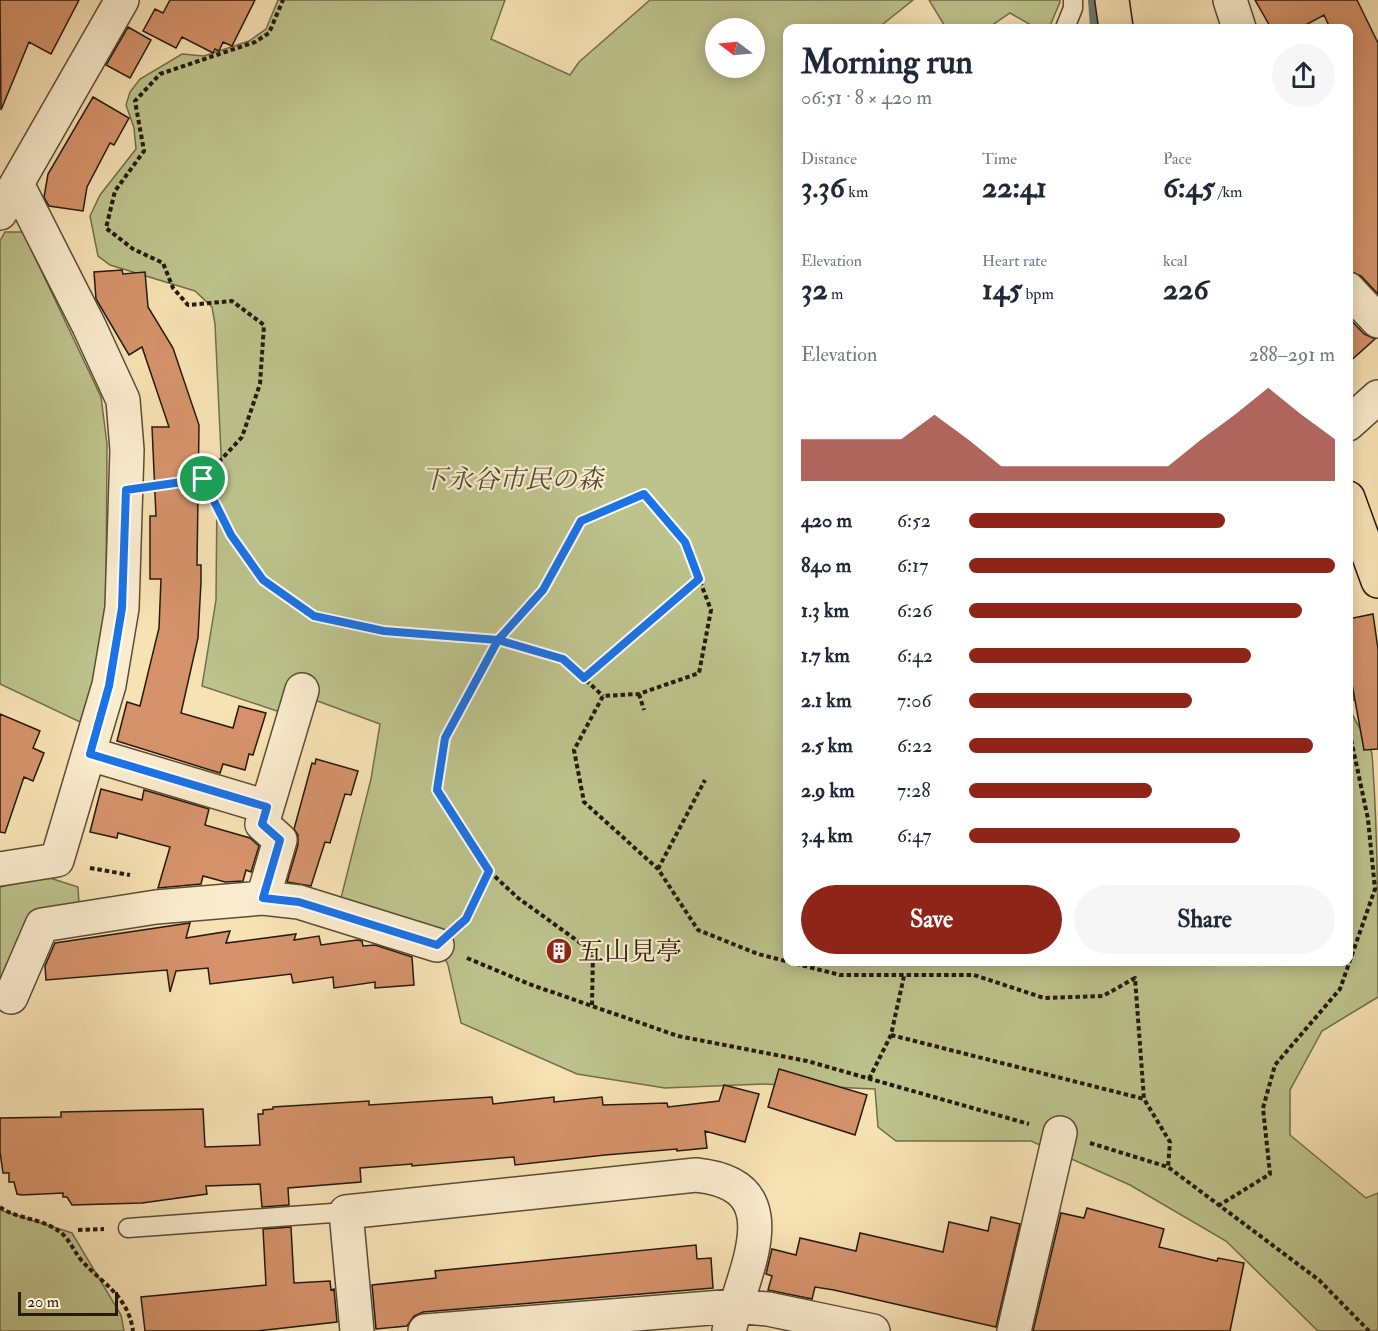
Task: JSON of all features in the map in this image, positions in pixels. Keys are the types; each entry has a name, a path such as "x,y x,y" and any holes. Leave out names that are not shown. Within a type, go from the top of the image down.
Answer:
{"main road":[{"path":"1112,0 1115,24"},
{"path":"1353,512 1378,581"}],"street":[{"path":"0,213 122,0"},
{"path":"1230,0 1238,24"},
{"path":"0,869 57,860 109,686 122,608 126,490 123,399 17,184"},
{"path":"1353,294 1378,321"},
{"path":"1353,420 1378,397"},
{"path":"263,898 280,840 262,824 302,690"},
{"path":"90,754 267,807"},
{"path":"11,997 42,925 156,907 263,898 299,902 437,945"},
{"path":"1014,1331 1060,1133"},
{"path":"357,1331 346,1212 696,1174 719,1177 739,1187 751,1201 755,1226 754,1245 732,1318"},
{"path":"425,1331 732,1318 768,1309 873,1331"}],"lane":[{"path":"1067,24 1073,9 1073,0"},
{"path":"128,1228 346,1212"}],"path":[{"path":"126,490 203,479 242,437 260,384 264,325 232,301 188,305 173,288 163,263 133,249 106,228 115,191 144,151 135,101 160,74 255,42 269,33 283,0"},
{"path":"203,479 231,535 263,580 314,616 384,631 498,640 563,659 603,696 639,694 699,673 711,610 685,542 644,494 581,521 543,590 498,640 445,738 437,790 489,871 518,898 593,952 592,1005"},
{"path":"584,678 699,579"},
{"path":"639,694 644,710"},
{"path":"603,696 574,750 584,802 658,868 698,930 758,954 783,960"},
{"path":"1353,748 1368,819 1375,889 1353,952"},
{"path":"658,868 705,780"},
{"path":"82,867 138,876"},
{"path":"489,871 466,919 437,945 529,984 678,1036 807,1062 1060,1133 1168,1167 1319,1280 1369,1331"},
{"path":"805,966 840,975 974,975 1044,998 1103,996 1135,978 1144,1099 1170,1142 1168,1167"},
{"path":"1218,1206 1270,1174 1263,1108 1275,1065 1340,989 1348,966"},
{"path":"869,1079 891,1035 904,976"},
{"path":"891,1035 1144,1099"},
{"path":"0,1207 50,1225 66,1234 82,1260 101,1277 130,1313 133,1331"},
{"path":"78,1230 93,1230"}],"green space":[{"name":"下永谷市民の森","path":"278,0 505,0 491,39 570,75 579,62 650,0 913,0 883,24 783,24 783,966 1353,966 1353,715 1372,754 1377,845 1378,997 1322,1031 1290,1090 1290,1135 1366,1198 1378,1193 1378,1331 1318,1331 1226,1241 1130,1185 1031,1141 896,1141 878,1127 875,1089 763,1084 665,1088 577,1074 461,1023 448,965 434,936 340,902 371,779 380,724 293,692 286,714 202,686 216,600 217,490 222,475 215,324 212,307 195,291 110,265 98,256 90,216 100,195 136,149 134,128 126,105 130,92 140,79 182,54 204,56 249,41 266,29"},
{"path":"929,0 1060,0 1051,24 1029,24 1010,13 994,24 944,24"},
{"path":"5,232 23,232 101,397 107,444 106,598 97,669 80,722 0,684 0,241"},
{"path":"47,877 78,887 79,905 0,989 0,887"},
{"path":"0,1210 72,1233 121,1315 124,1331 0,1331"}],"building":[{"path":"0,0 79,0 51,54 29,42 1,110"},
{"path":"170,0 255,0 232,46 223,42 219,51 215,49 213,53 182,37 176,48 143,31 155,9 163,13"},
{"path":"1255,0 1357,0 1378,43 1378,294 1361,276 1353,273 1353,24 1328,24 1324,15 1307,24 1269,24"},
{"path":"128,27 151,40 130,78 106,65"},
{"path":"93,97 129,118 114,145 110,143 87,187 83,211 49,206 44,197 48,174"},
{"path":"122,270 123,274 145,272 148,307 173,348 199,425 197,565 201,565 201,582 198,638 181,713 233,728 239,706 266,713 253,755 249,754 245,770 223,764 220,773 117,741 127,702 140,706 159,628 161,579 150,579 150,516 156,516 152,427 169,427 142,347 129,355 96,299 94,272"},
{"path":"1353,322 1364,334 1375,339 1353,359"},
{"path":"1373,614 1378,649 1378,749 1364,750 1353,690 1353,618"},
{"path":"0,714 40,731 33,748 44,753 33,781 24,777 5,833 0,832"},
{"path":"316,759 358,771 351,795 345,794 330,843 325,842 311,886 287,882 298,845 298,835 294,829 312,763 315,764"},
{"path":"101,789 142,800 144,790 209,809 205,825 250,838 259,846 251,872 246,870 243,881 225,882 203,876 201,884 158,888 170,847 118,833 117,838 90,832"},
{"path":"190,923 186,938 230,931 226,943 296,934 294,940 319,936 321,945 362,941 363,946 375,945 412,957 414,985 375,988 375,982 334,988 333,977 293,983 291,974 210,984 208,968 176,971 170,992 167,970 46,980 45,966 55,943"},
{"path":"779,1069 867,1095 855,1135 768,1107"},
{"path":"724,1085 759,1094 745,1142 705,1131 707,1148 605,1155 515,1165 514,1157 360,1168 361,1182 288,1188 289,1205 262,1207 260,1184 206,1186 207,1194 142,1203 72,1205 67,1197 63,1197 63,1193 17,1194 14,1182 9,1182 9,1173 3,1173 0,1152 0,1118 61,1117 61,1112 203,1109 205,1147 260,1145 258,1114 263,1114 263,1110 273,1109 273,1107 369,1101 369,1105 492,1097 493,1104 554,1097 554,1102 602,1097 603,1105 667,1103 668,1107 719,1101"},
{"path":"1087,1208 1164,1229 1159,1247 1217,1261 1218,1258 1244,1263 1230,1331 1033,1331 1061,1213 1084,1218"},
{"path":"991,1217 1020,1224 996,1327 834,1290 815,1287 812,1299 768,1290 772,1276 766,1274 772,1249 796,1255 800,1238 856,1251 860,1233 943,1252 949,1222 988,1231"},
{"path":"291,1227 294,1283 330,1281 331,1290 334,1289 337,1322 257,1331 145,1331 141,1297 266,1285 263,1229"},
{"path":"696,1245 697,1259 711,1258 713,1288 423,1312 414,1316 407,1326 376,1329 372,1285 436,1278 435,1271"}],"waterway":[{"path":"1093,0 1095,24"}],"place":[{"name":"五山見亭","path":"559,951"}],"route":[{"path":"203,479 126,490 122,608 109,686 90,754 267,807 262,824 280,840 263,898 299,902 437,945 466,919 489,871 437,790 445,738 498,640 543,590 581,521 644,494 685,542 699,579 584,678 563,659 498,640 384,631 314,616 263,580 231,535 203,479"}]}
